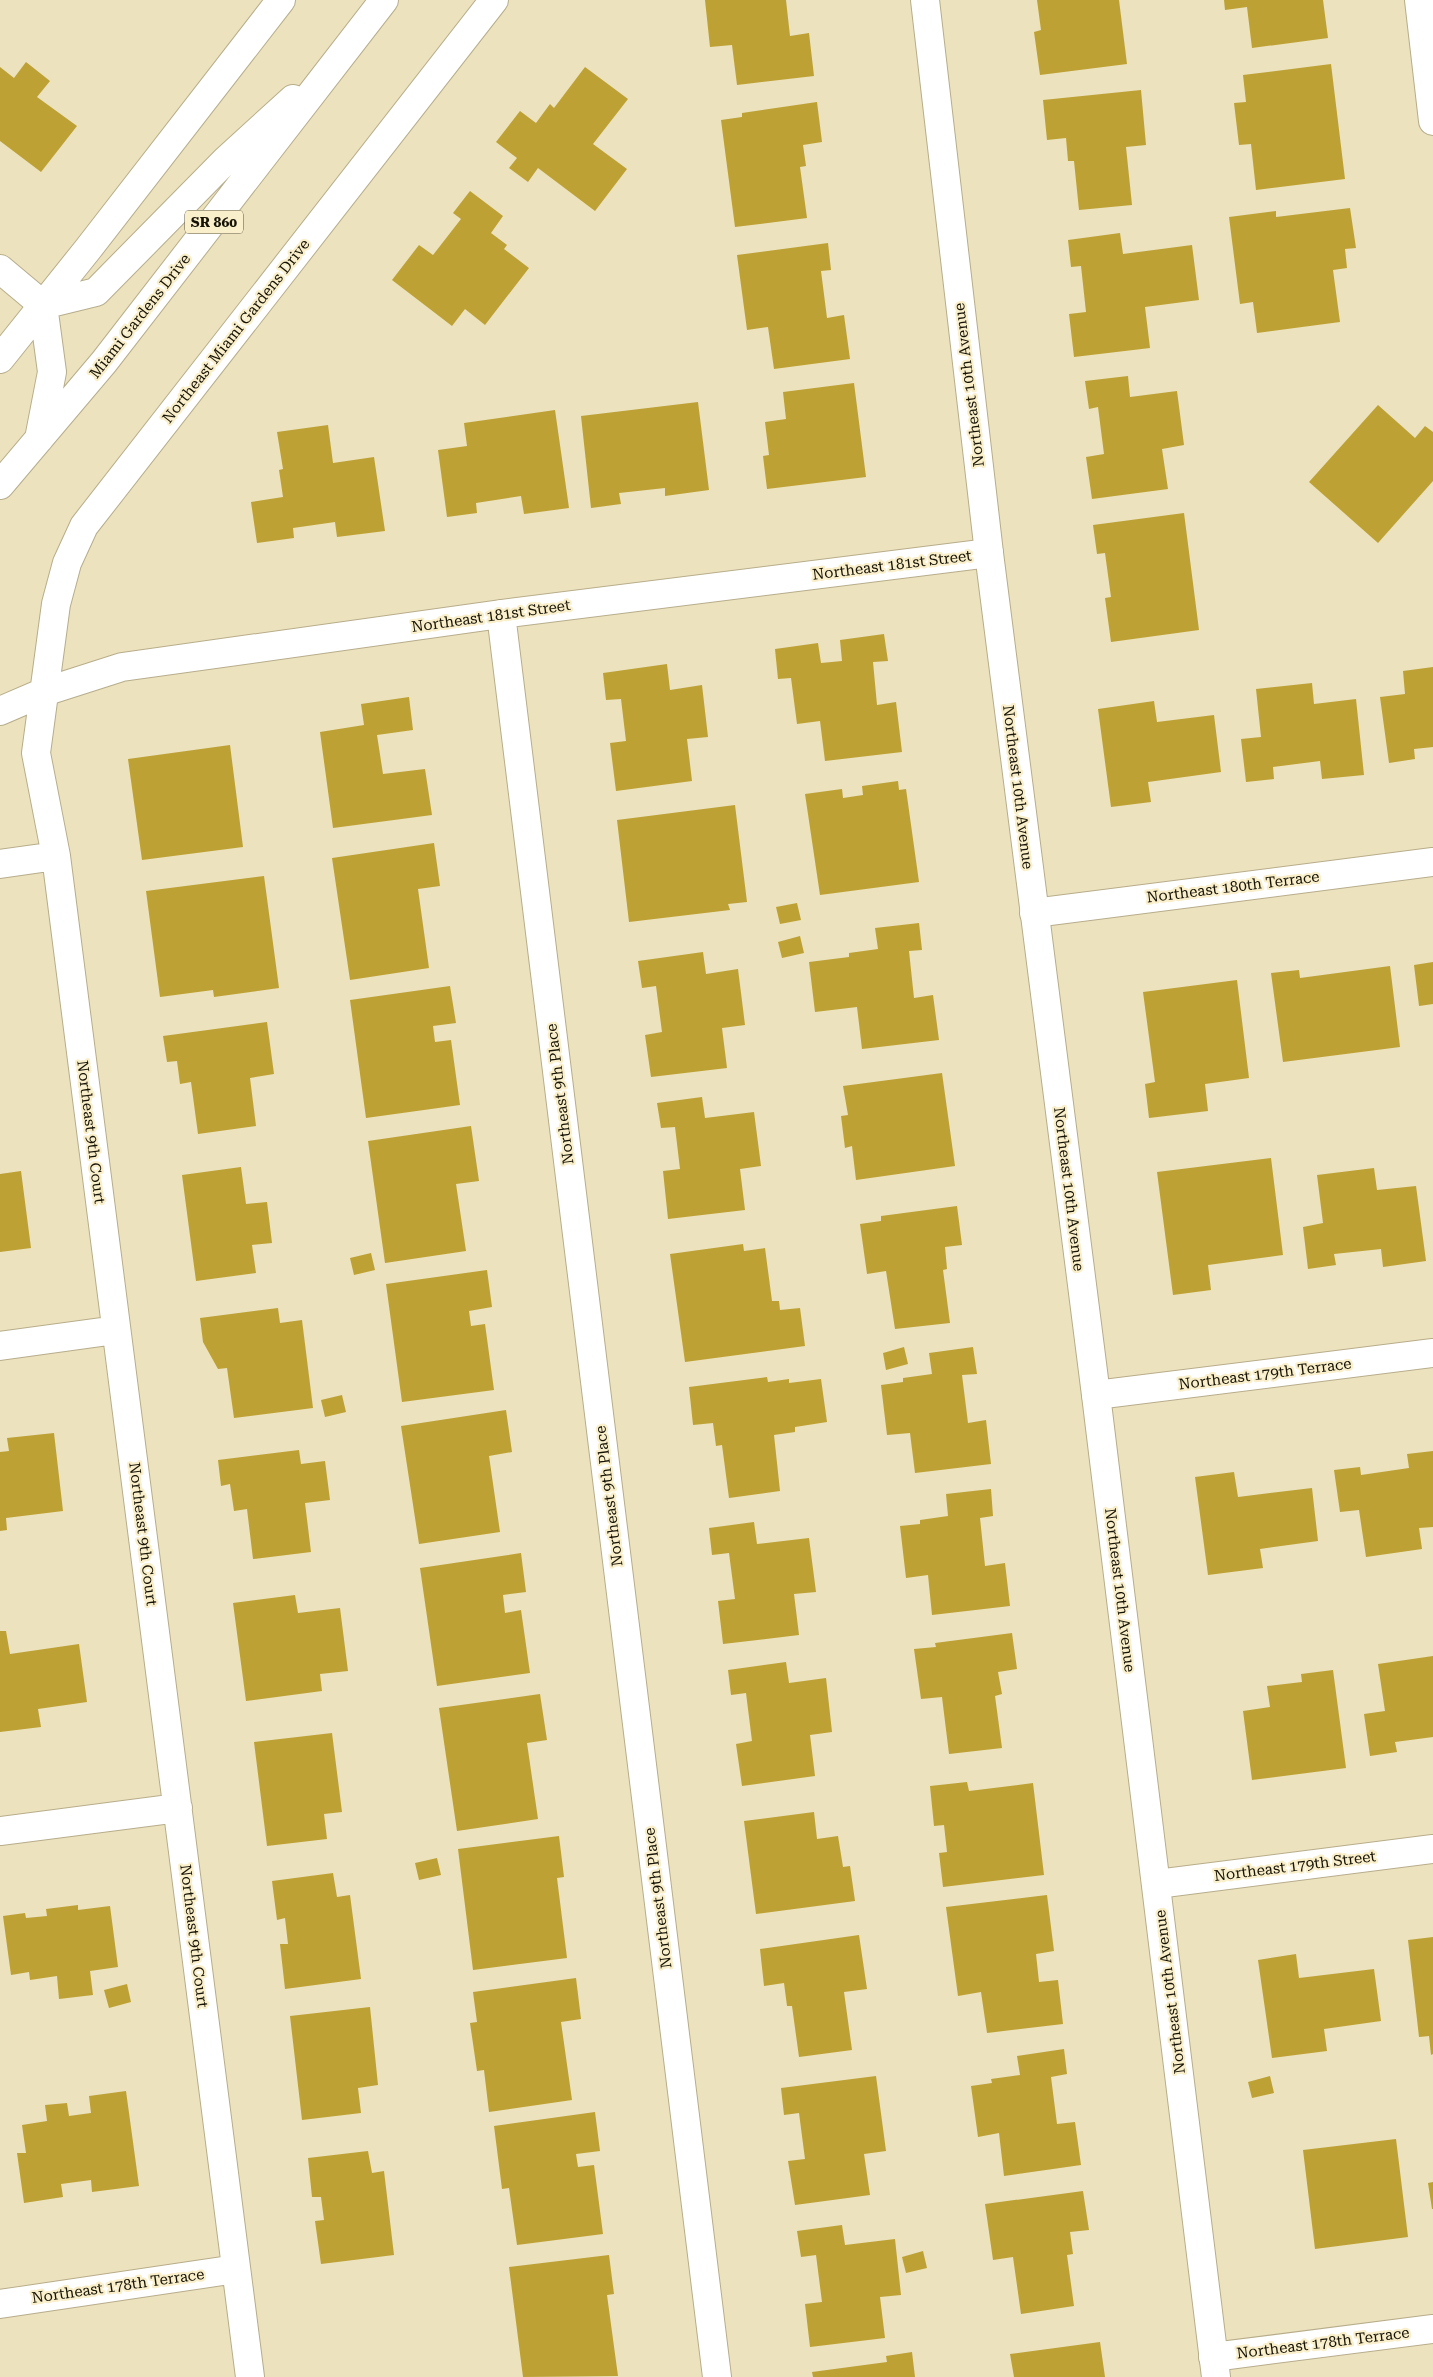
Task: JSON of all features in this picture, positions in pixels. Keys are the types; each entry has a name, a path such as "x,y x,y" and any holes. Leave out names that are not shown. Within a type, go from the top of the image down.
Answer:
{"street":[{"path":"0,359 281,0"},
{"name":"Miami Gardens Drive","path":"0,485 39,440 172,276 346,52 384,0"},
{"name":"Northeast Miami Gardens Drive","path":"44,692 56,604 67,563 84,526 494,0"},
{"name":"Northeast 10th Avenue","path":"925,0 989,553 1157,1884 1215,2367"},
{"path":"1419,0 1433,121"},
{"path":"43,305 96,292 226,160 346,52"},
{"path":"0,269 43,305 52,372 39,440"},
{"name":"Northeast 181st Street","path":"0,711 44,692 122,667 501,614 989,553"},
{"name":"Northeast 9th Place","path":"501,614 717,2377"},
{"name":"Northeast 9th Court","path":"44,692 36,753 56,856 250,2377"},
{"path":"0,864 56,856"},
{"name":"Northeast 180th Terrace","path":"1034,913 1433,862"},
{"path":"0,1346 116,1330"},
{"name":"Northeast 179th Terrace","path":"1096,1396 1433,1353"},
{"path":"0,1831 178,1808"},
{"name":"Northeast 179th Street","path":"1157,1884 1433,1849"},
{"name":"Northeast 178th Terrace","path":"0,2304 236,2268"},
{"name":"Northeast 178th Terrace","path":"1215,2367 1433,2330"}],"building":[{"path":"705,0 786,0 790,36 809,33 814,76 737,85 732,45 710,47"},
{"path":"1037,0 1119,0 1127,64 1040,75 1034,32 1041,30"},
{"path":"1224,0 1323,0 1328,38 1252,48 1247,7 1225,10"},
{"path":"26,62 50,81 37,97 77,126 41,172 0,141 0,67 14,78"},
{"path":"1331,64 1345,179 1256,190 1251,144 1239,145 1234,103 1246,102 1243,75"},
{"path":"585,67 628,99 593,144 627,169 595,211 538,168 528,182 509,168 517,158 496,142 520,111 536,123 550,104 554,108"},
{"path":"1141,90 1146,145 1126,147 1132,205 1079,210 1074,161 1068,161 1066,138 1047,140 1043,100"},
{"path":"817,102 822,142 803,145 806,166 800,167 807,218 735,227 721,120 742,117 742,113"},
{"path":"470,191 503,216 491,233 507,245 504,249 529,268 485,325 465,309 452,326 392,280 419,245 433,255 461,219 453,213"},
{"path":"1350,208 1356,248 1345,249 1347,268 1333,270 1340,322 1257,333 1253,302 1240,304 1229,217 1276,211 1276,217"},
{"path":"1120,233 1123,254 1192,245 1199,300 1145,307 1150,348 1074,357 1069,314 1086,312 1081,266 1071,267 1068,240"},
{"path":"828,243 831,270 821,271 827,318 844,315 850,359 774,369 768,327 747,330 737,255"},
{"path":"1128,376 1130,397 1177,391 1184,445 1162,449 1168,489 1092,499 1086,457 1104,454 1098,407 1089,409 1085,381"},
{"path":"854,383 866,477 767,489 763,456 769,455 765,422 786,419 783,392"},
{"path":"698,402 709,490 665,496 665,488 619,493 621,504 591,508 581,416"},
{"path":"1378,405 1415,438 1425,426 1433,432 1433,481 1378,543 1309,482"},
{"path":"555,410 569,508 524,514 521,496 476,503 477,513 447,517 438,450 467,446 464,423"},
{"path":"328,425 333,463 374,457 385,531 337,537 335,522 293,528 294,538 257,543 251,502 283,497 279,470 283,469 277,432"},
{"path":"1184,513 1199,630 1111,642 1105,598 1111,597 1105,553 1097,554 1093,525"},
{"path":"884,634 888,661 873,662 877,705 896,702 902,752 825,761 820,721 797,724 791,678 778,679 775,649 818,643 821,663 842,661 840,640"},
{"path":"667,664 670,690 702,685 708,737 687,739 692,781 616,791 610,743 626,741 621,699 606,700 603,673"},
{"path":"1433,667 1433,747 1414,749 1415,759 1389,763 1380,697 1405,694 1403,671"},
{"path":"1312,683 1314,704 1356,699 1364,775 1322,779 1320,761 1273,767 1274,779 1246,782 1241,739 1261,737 1256,689"},
{"path":"409,697 413,730 377,735 383,774 425,769 432,815 333,828 320,732 364,725 361,704"},
{"path":"1154,701 1157,722 1214,715 1221,772 1148,782 1151,802 1111,807 1098,709"},
{"path":"230,745 243,847 142,860 128,759"},
{"path":"898,781 899,790 906,789 919,882 820,895 805,794 842,789 843,798 863,795 862,786"},
{"path":"735,805 747,902 728,904 730,910 629,922 617,820"},
{"path":"434,843 440,886 418,889 429,968 350,980 332,858"},
{"path":"264,876 279,988 214,997 213,990 160,997 146,891"},
{"path":"797,903 801,920 780,924 776,907"},
{"path":"919,923 922,950 909,951 914,998 933,995 939,1040 862,1049 857,1007 815,1012 809,962 849,957 849,953 878,949 875,928"},
{"path":"800,936 804,953 782,958 778,942"},
{"path":"703,952 706,974 738,969 745,1025 722,1028 727,1068 651,1077 645,1035 662,1032 656,986 642,988 638,961"},
{"path":"1433,962 1433,1004 1419,1006 1414,965"},
{"path":"1390,966 1400,1047 1283,1062 1271,973 1299,970 1300,978"},
{"path":"1237,980 1249,1078 1205,1084 1208,1111 1149,1118 1145,1084 1155,1082 1143,992"},
{"path":"450,986 456,1023 433,1026 435,1042 451,1040 460,1105 366,1118 350,1000"},
{"path":"267,1022 274,1074 250,1078 256,1126 198,1134 191,1082 180,1084 177,1061 167,1062 163,1036"},
{"path":"942,1073 955,1166 856,1180 852,1146 845,1148 841,1116 848,1115 843,1086"},
{"path":"702,1097 705,1118 754,1112 761,1166 740,1169 745,1210 668,1219 663,1171 680,1169 675,1127 661,1128 657,1103"},
{"path":"471,1126 479,1181 456,1184 466,1251 385,1263 368,1141"},
{"path":"1271,1158 1283,1255 1208,1265 1211,1290 1173,1295 1157,1172"},
{"path":"241,1167 246,1204 267,1202 272,1243 252,1245 256,1273 196,1281 182,1175"},
{"path":"1374,1168 1377,1190 1416,1186 1426,1261 1383,1267 1381,1249 1334,1254 1336,1265 1308,1269 1303,1227 1323,1223 1317,1175"},
{"path":"21,1171 31,1248 0,1252 0,1174"},
{"path":"957,1206 962,1245 945,1247 947,1269 943,1270 950,1323 895,1329 886,1271 867,1274 860,1224 881,1221 881,1216"},
{"path":"743,1244 744,1251 765,1248 772,1301 779,1301 780,1310 800,1308 805,1346 685,1362 670,1254"},
{"path":"371,1253 375,1270 354,1275 350,1258"},
{"path":"487,1270 492,1307 469,1311 471,1326 485,1324 494,1390 402,1402 386,1284"},
{"path":"278,1308 280,1323 302,1320 313,1408 234,1418 227,1368 218,1369 203,1342 200,1318"},
{"path":"904,1347 908,1364 886,1370 883,1353"},
{"path":"973,1347 977,1374 962,1375 968,1423 986,1420 991,1464 915,1473 910,1433 887,1435 881,1385 903,1382 903,1378 932,1374 929,1353"},
{"path":"767,1377 768,1382 789,1379 789,1383 821,1379 827,1422 795,1427 795,1432 774,1435 780,1491 729,1498 722,1445 716,1446 713,1423 693,1425 689,1387"},
{"path":"342,1395 346,1412 325,1417 321,1400"},
{"path":"506,1410 512,1452 489,1456 500,1532 419,1544 401,1426"},
{"path":"54,1433 63,1511 6,1518 7,1530 0,1531 0,1452 9,1451 7,1438"},
{"path":"299,1450 301,1464 325,1461 330,1500 305,1503 311,1552 253,1559 247,1509 234,1511 230,1484 221,1486 218,1460"},
{"path":"1433,1451 1433,1527 1419,1528 1422,1549 1366,1557 1359,1510 1340,1512 1334,1470 1360,1467 1361,1475 1409,1468 1407,1454"},
{"path":"1234,1472 1238,1497 1312,1488 1318,1541 1260,1549 1263,1568 1208,1575 1195,1477"},
{"path":"991,1489 993,1516 980,1518 985,1566 1005,1563 1010,1606 932,1615 928,1575 906,1578 900,1526 920,1524 920,1520 948,1516 946,1494"},
{"path":"754,1522 757,1544 809,1538 816,1592 794,1594 799,1635 723,1644 718,1601 735,1599 729,1553 712,1555 709,1528"},
{"path":"521,1553 526,1592 503,1595 505,1613 521,1610 530,1673 437,1686 420,1568"},
{"path":"295,1595 298,1613 340,1608 348,1671 320,1674 322,1691 246,1701 233,1603"},
{"path":"0,1631 6,1631 10,1654 79,1644 87,1702 38,1709 41,1727 0,1732"},
{"path":"1012,1633 1017,1669 998,1672 1002,1694 995,1696 1002,1748 949,1754 942,1697 921,1699 914,1649 936,1647 935,1643"},
{"path":"1433,1656 1433,1737 1395,1742 1397,1752 1370,1756 1364,1714 1385,1711 1378,1664"},
{"path":"786,1662 789,1683 826,1678 832,1732 810,1735 815,1776 742,1786 736,1744 752,1741 746,1693 731,1695 728,1670"},
{"path":"1333,1670 1346,1768 1252,1780 1243,1711 1270,1707 1267,1686 1302,1682 1301,1674"},
{"path":"540,1694 547,1740 527,1743 538,1819 457,1831 439,1708"},
{"path":"332,1733 342,1812 324,1814 327,1839 267,1846 254,1742"},
{"path":"967,1782 969,1791 1033,1783 1044,1875 943,1887 939,1853 947,1852 944,1825 934,1826 930,1786"},
{"path":"814,1812 817,1839 838,1836 843,1867 850,1866 855,1901 756,1914 744,1821"},
{"path":"559,1836 564,1877 557,1878 567,1958 473,1970 458,1849"},
{"path":"437,1858 441,1875 419,1880 415,1863"},
{"path":"333,1873 337,1897 350,1895 361,1979 285,1989 280,1944 288,1944 285,1918 277,1920 272,1881"},
{"path":"1047,1895 1054,1951 1036,1954 1039,1982 1058,1980 1063,2024 987,2033 981,1992 958,1996 946,1907"},
{"path":"78,1905 78,1910 110,1906 118,1967 90,1971 93,1995 59,1999 57,1976 30,1980 29,1972 11,1975 3,1916 25,1913 26,1918 47,1916 46,1909"},
{"path":"859,1935 867,1989 844,1992 852,2050 799,2057 792,2006 787,2006 784,1983 764,1986 760,1949"},
{"path":"1433,1937 1433,2054 1431,2055 1429,2036 1419,2037 1408,1940"},
{"path":"1296,1954 1299,1978 1374,1969 1381,2021 1324,2029 1327,2051 1272,2058 1258,1960"},
{"path":"576,1978 581,2019 561,2022 572,2100 489,2112 484,2070 477,2071 470,2023 477,2022 473,1992"},
{"path":"127,1984 131,2002 109,2008 104,1990"},
{"path":"370,2007 378,2085 358,2088 361,2113 302,2120 290,2016"},
{"path":"1064,2049 1067,2074 1051,2077 1057,2124 1075,2122 1081,2165 1004,2176 999,2133 978,2137 971,2086 992,2083 991,2079 1020,2075 1017,2056"},
{"path":"876,2076 886,2151 864,2154 870,2195 795,2205 788,2161 805,2159 799,2113 784,2115 781,2088"},
{"path":"1270,2076 1274,2093 1252,2098 1248,2082"},
{"path":"126,2091 139,2186 92,2192 91,2180 61,2184 63,2197 24,2203 17,2153 26,2153 22,2125 47,2121 45,2105 67,2103 69,2116 91,2113 89,2096"},
{"path":"595,2112 600,2151 576,2154 578,2167 594,2165 603,2234 517,2245 509,2188 502,2189 494,2126"},
{"path":"1396,2139 1408,2237 1315,2249 1303,2150"},
{"path":"368,2151 372,2173 384,2171 394,2255 321,2264 315,2221 324,2220 321,2197 312,2197 308,2158"},
{"path":"1433,2182 1433,2209 1432,2209 1428,2183"},
{"path":"1083,2191 1089,2230 1070,2232 1073,2254 1067,2255 1074,2306 1021,2314 1013,2257 993,2260 985,2204"},
{"path":"842,2225 845,2245 895,2239 901,2295 880,2297 885,2338 810,2347 805,2304 822,2302 816,2255 801,2257 797,2231"},
{"path":"923,2251 927,2268 906,2273 902,2257"},
{"path":"609,2255 614,2294 607,2295 618,2376 523,2377 509,2267"},
{"path":"1100,2342 1105,2377 1014,2377 1010,2354"},
{"path":"912,2352 915,2377 813,2377 812,2372 887,2362 886,2356"}]}
